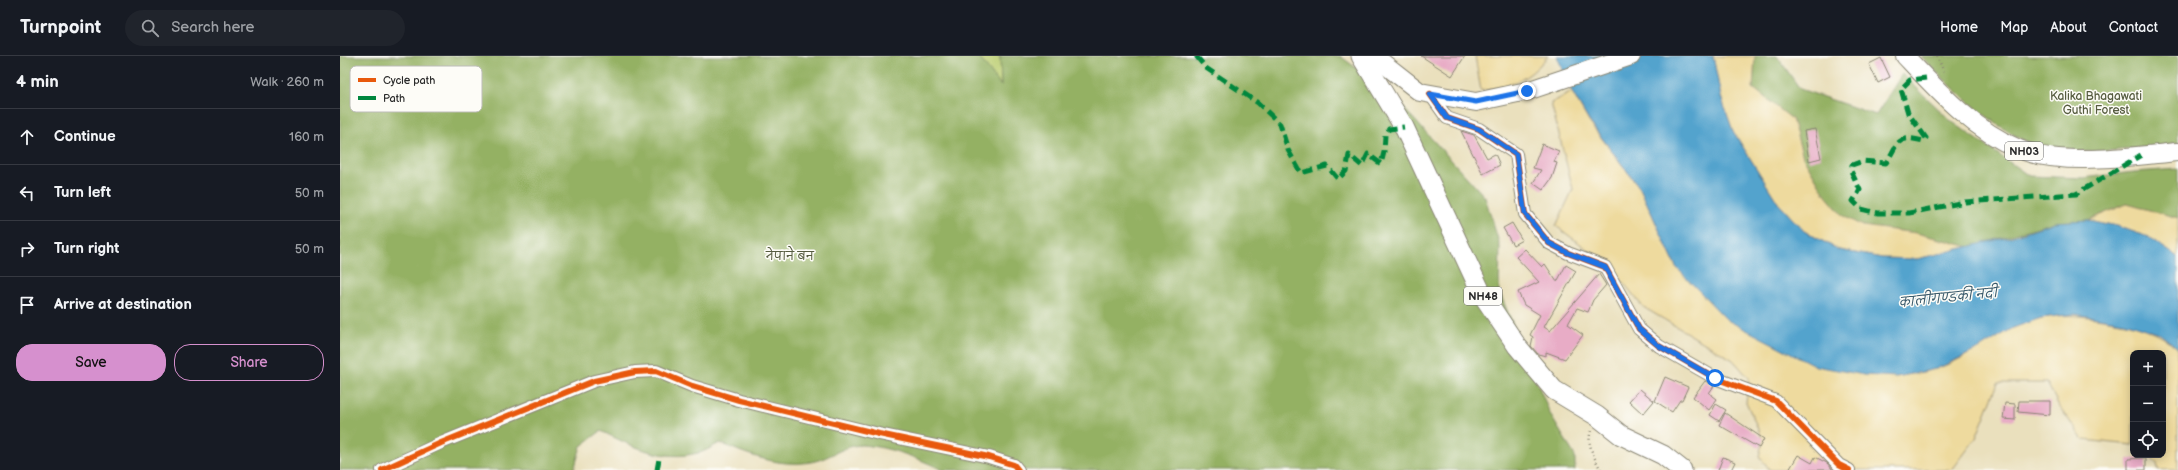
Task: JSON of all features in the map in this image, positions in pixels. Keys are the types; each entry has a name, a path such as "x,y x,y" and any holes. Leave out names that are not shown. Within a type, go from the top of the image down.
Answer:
{"highway":[{"name":"NH48","path":"1362,56 1404,127 1482,294 1517,346 1554,390 1597,416 1621,435 1662,455 1682,470"}],"main road":[{"path":"1374,56 1420,92 1476,102 1527,91 1631,56"},
{"name":"NH03","path":"1905,56 1964,116 1993,137 2020,150 2046,156 2072,159 2178,152"}],"street":[{"path":"1430,94 1447,118 1479,129 1516,154 1525,214 1549,243 1568,253 1605,267 1639,329 1659,346 1715,378 1776,401 1840,465 1849,470"},
{"path":"382,470 441,443 594,381 635,372 656,371 692,386 739,400 879,434 989,457 1014,465 1018,470"}],"path":[{"path":"1597,416 1589,437 1594,456 1601,470"}],"green space":[{"name":"नेपाने बन","path":"340,56 978,56 1001,86 1000,56 1340,56 1388,91 1485,197 1500,246 1499,291 1551,416 1575,456 1575,470 943,470 914,457 883,448 862,445 845,448 819,460 807,463 768,460 743,453 720,443 701,452 685,455 660,454 636,447 601,431 581,446 574,470 340,470"},
{"path":"978,56 1000,56 1001,87 980,59"},
{"path":"1755,56 1777,56 1800,89 1876,115 1902,74 1951,121 2029,176 2083,178 2178,169 2178,218 2127,204 2088,220 2055,222 1970,247 1916,233 1862,226 1843,216 1826,196 1803,157 1792,119 1753,88"},
{"name":"Kalika Bhagawati Guthi Forest","path":"1921,56 2178,56 2178,144 2093,152 2059,150 2042,147 2027,142 1994,122 1977,109"}],"sand":[{"path":"1475,56 1548,56 1533,72 1526,77 1502,87 1481,91"},
{"path":"1713,56 1755,56 1753,88 1792,119 1803,157 1826,196 1843,216 1862,226 1916,233 1970,247 1917,259 1882,258 1839,250 1804,231 1778,203 1733,131 1721,97"},
{"path":"1572,92 1589,122 1640,188 1676,267 1896,377 1926,372 1946,365 1966,356 2013,328 2037,319 2049,317 2083,316 2118,322 2137,326 2162,337 2178,348 2178,470 2158,470 2157,463 2152,458 2166,458 2166,350 2130,350 2130,445 2083,440 2059,406 2047,383 1998,383 1976,438 1952,470 1770,470 1759,456 1763,440 1746,402 1749,378 1733,360 1643,307 1610,266 1556,226 1573,189 1551,103"},
{"path":"2127,204 2178,218 2178,257 2148,237 2117,226 2088,220"}],"water":[{"name":"कालीगण्डकी नदी","path":"1557,56 1713,56 1721,97 1733,131 1778,203 1804,231 1839,250 1882,258 1917,259 2013,236 2055,222 2088,220 2117,226 2148,237 2178,257 2178,348 2160,334 2124,322 2074,314 2041,318 2013,328 1979,349 1936,369 1896,377 1864,375 1816,366 1727,320 1676,267 1640,188 1589,121 1572,92"}],"building":[{"path":"1421,56 1465,56 1452,76"},
{"path":"1881,58 1890,77 1878,83 1869,64"},
{"path":"1815,129 1821,158 1809,161 1804,131"},
{"path":"1461,131 1474,135 1487,158 1495,154 1500,165 1483,174"},
{"path":"1542,144 1559,151 1554,162 1557,163 1552,178 1543,190 1533,183 1541,170 1533,168"},
{"path":"1512,223 1522,240 1513,245 1503,228"},
{"path":"1525,249 1542,267 1545,264 1557,282 1566,265 1576,271 1544,327 1550,331 1599,274 1606,285 1593,300 1588,312 1577,308 1568,324 1583,335 1565,359 1546,352 1546,356 1538,354 1531,346 1533,337 1530,335 1540,315 1524,305 1518,292 1539,282 1516,257"},
{"path":"1665,377 1688,387 1682,400 1680,400 1672,412 1655,401"},
{"path":"1705,381 1714,386 1709,393 1717,399 1709,410 1693,397"},
{"path":"1640,389 1654,401 1643,414 1629,401"},
{"path":"2019,401 2050,401 2050,415 2018,412"},
{"path":"2005,403 2015,404 2015,420 2003,419"},
{"path":"1716,404 1726,410 1719,421 1710,415"},
{"path":"1725,413 1764,439 1759,448 1719,425"},
{"path":"1798,455 1812,463 1815,457 1827,463 1833,470 1789,470"},
{"path":"1723,457 1735,462 1731,470 1718,470"},
{"path":"2146,458 2146,470 2128,470 2128,459"}],"marked path":[{"path":"1196,56 1206,68 1258,103 1280,124 1288,150 1301,173 1327,166 1338,179 1346,171 1349,155 1362,166 1368,154 1381,164 1384,152 1385,135 1389,129 1404,127"},
{"path":"1926,78 1910,80 1901,89 1908,113 1926,138 1923,141 1908,139 1899,142 1886,163 1863,161 1852,165 1851,171 1860,190 1853,201 1861,209 1878,213 1909,213 1965,202 2076,194 2141,155"},
{"path":"657,470 659,459"}],"cycle path":[{"path":"1430,94 1447,118 1479,129 1516,154 1525,214 1549,243 1568,253 1605,267 1639,329 1659,346 1715,378 1776,401 1839,465 1849,470"},
{"path":"382,470 441,443 594,381 635,372 656,371 692,386 739,400 879,434 989,457 1014,465 1018,470"}],"route":[{"path":"1527,91 1476,102 1430,94 1447,118 1479,129 1516,154 1524,199 1525,214 1549,243 1568,253 1605,267 1639,329 1659,346 1715,378"}]}
